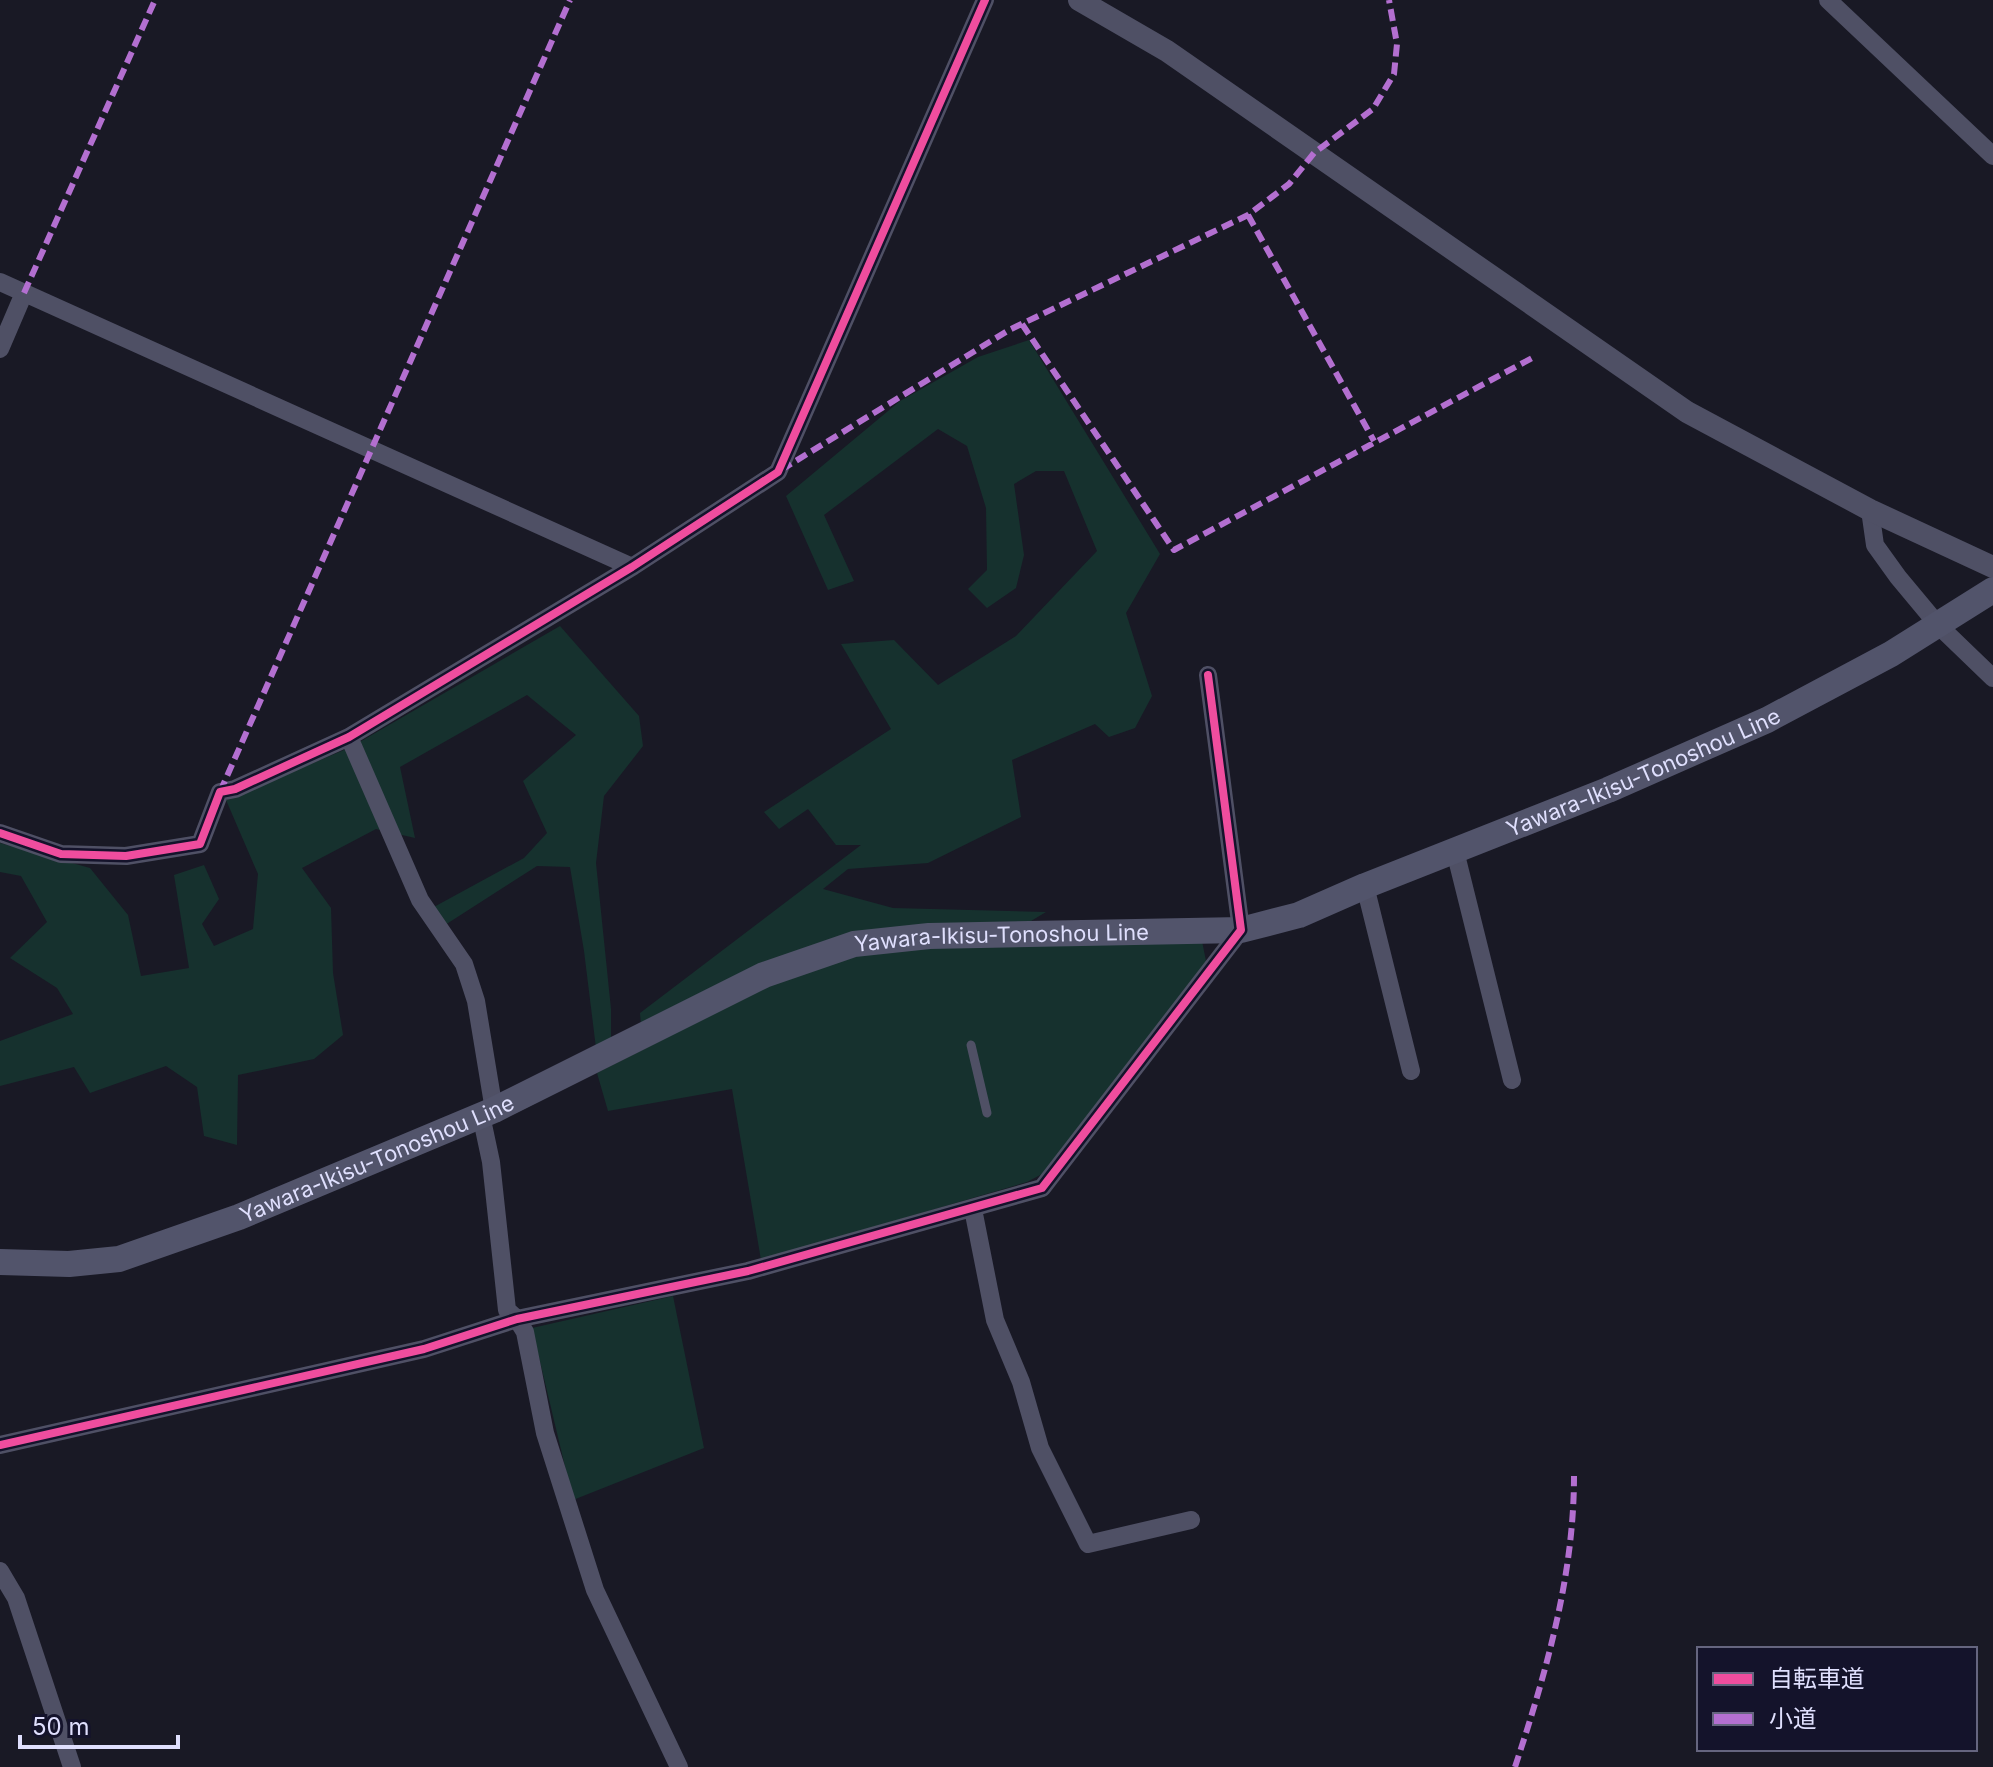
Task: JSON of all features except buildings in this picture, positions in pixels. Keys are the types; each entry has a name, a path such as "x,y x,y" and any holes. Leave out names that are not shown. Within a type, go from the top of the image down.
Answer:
{"main road":[{"name":"Yawara-Ikisu-Tonoshou Line","path":"0,1262 69,1264 119,1259 172,1242 488,1112 764,975 854,944 929,936 1241,930 1299,915 1608,790 1767,720 1891,654 1993,590"}],"street":[{"path":"0,833 61,854 126,856 200,844 220,792 235,789 349,737 632,567 778,472 985,0"},
{"path":"1079,0 1167,51 1687,412 1870,510 1993,567"},
{"path":"1828,0 1993,156"},
{"path":"0,282 632,567"},
{"path":"0,349 24,293"},
{"path":"1870,510 1875,545 1938,625 1993,678"},
{"path":"0,1445 424,1349 517,1319 748,1271 1042,1188 1241,930 1208,675"},
{"path":"349,737 420,900 464,964 476,1001 507,1310 525,1332 545,1433 595,1590 679,1767"},
{"path":"1455,851 1512,1080"},
{"path":"1365,886 1411,1071"},
{"path":"973,1209 995,1320 1021,1382 1040,1448 1088,1544 1191,1520"},
{"path":"0,1571 16,1598 72,1767"}],"lane":[{"path":"971,1045 987,1113"}],"green space":[{"path":"1029,340 1160,554 1126,613 1152,696 1135,728 1109,737 1095,724 1012,760 1021,817 928,863 848,869 823,889 893,908 1046,912 1026,924 920,928 641,1025 640,1013 861,845 836,845 808,809 779,829 764,812 891,729 841,644 894,640 938,685 1016,636 1097,551 1064,471 1036,471 1014,484 1024,555 1016,588 987,608 968,589 987,570 986,508 967,446 938,429 824,515 854,581 828,590 786,496 900,401 978,357"},
{"path":"560,626 639,716 643,746 604,796 596,863 611,1009 611,1041 596,1048 570,867 537,866 445,925 432,908 524,858 547,833 523,781 576,735 527,695 400,767 415,838 376,829 302,868 331,908 333,973 343,1035 314,1059 238,1075 237,1145 204,1136 197,1087 166,1066 90,1093 74,1067 0,1086 0,1041 73,1014 57,988 10,958 47,922 21,876 0,872 0,843 90,868 128,915 141,976 189,968 174,875 204,865 219,899 202,924 214,946 253,929 258,874 226,800 351,747"},
{"path":"1202,941 1207,966 1044,1173 1027,1182 761,1260 732,1089 608,1111 597,1073 763,988 861,953 935,945"},
{"path":"673,1296 704,1448 573,1500 532,1328"}],"marked path":[{"path":"24,293 155,0"},
{"path":"220,792 570,0"},
{"path":"781,470 1009,330 1248,215 1289,184 1314,153 1373,109 1394,74 1397,44 1389,0"},
{"path":"1248,215 1374,441"},
{"path":"1022,324 1174,550 1534,357"},
{"path":"1515,1767 1537,1696 1564,1587 1574,1476"}],"cycle path":[{"path":"0,833 61,854 126,856 200,844 220,792 235,789 349,737 632,567 778,472 985,0"},
{"path":"0,1445 424,1349 517,1319 748,1271 1042,1188 1241,930 1208,675"}]}
